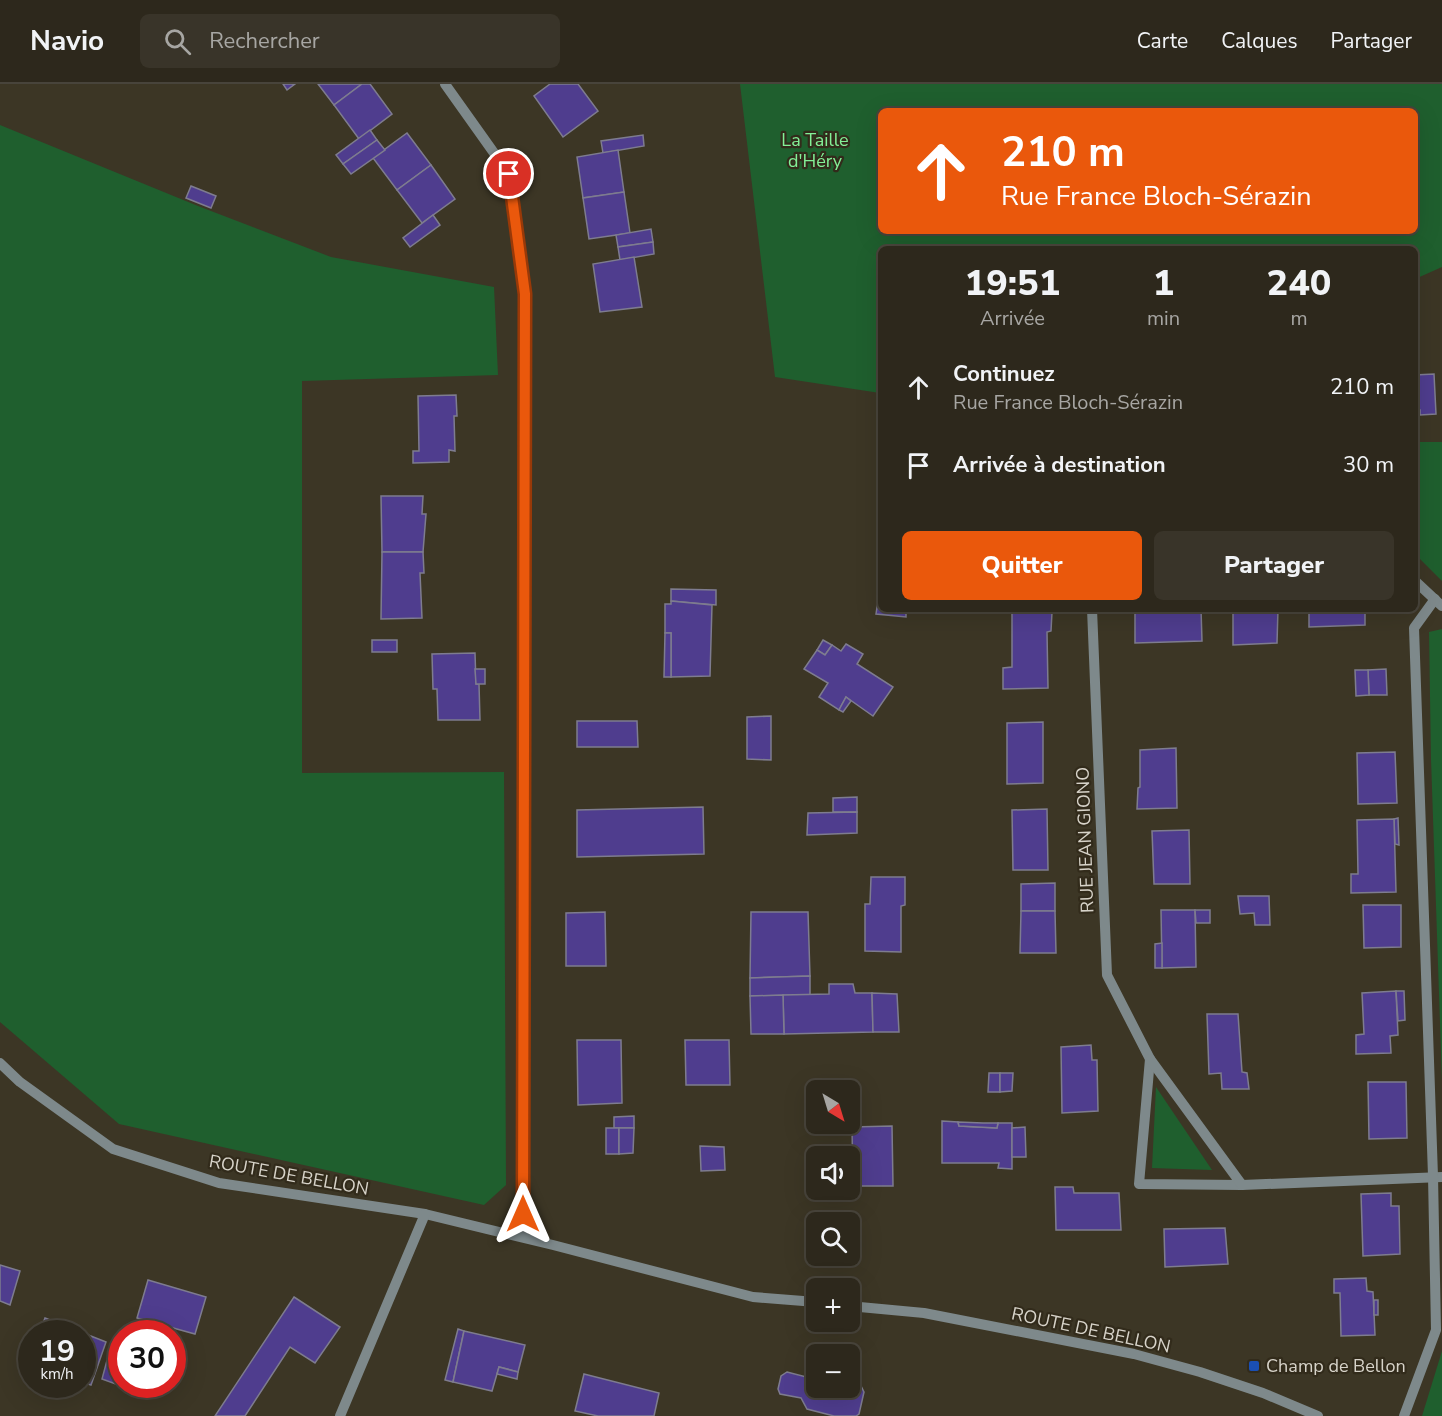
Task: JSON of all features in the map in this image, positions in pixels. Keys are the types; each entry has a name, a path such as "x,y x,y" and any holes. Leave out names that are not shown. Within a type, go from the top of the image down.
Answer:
{"street":[{"path":"445,84 509,174 525,294 523,1237"},
{"path":"1404,1416 1436,1330 1439,1310 1438,1176 1414,628 1438,602 1418,584"},
{"name":"RUE JEAN GIONO","path":"1092,612 1107,975 1150,1059 1242,1185"},
{"path":"1150,1059 1139,1184 1242,1185 1438,1176"},
{"name":"ROUTE DE BELLON","path":"0,1063 20,1082 113,1149 219,1183 425,1214 753,1297 806,1301"},
{"path":"340,1416 425,1214"},
{"name":"ROUTE DE BELLON","path":"860,1307 924,1312 1134,1354 1200,1372 1263,1393 1318,1416"}],"green space":[{"name":"La Taille d'Héry","path":"740,84 1442,84 1442,267 1418,278 1418,246 878,246 878,393 775,377"},
{"path":"0,125 198,206 331,257 494,287 498,375 302,381 302,773 504,772 506,1185 484,1205 119,1124 0,1022"},
{"path":"1418,442 1442,442 1442,581 1418,557"},
{"path":"1442,629 1442,1081 1429,632"},
{"path":"1156,1087 1212,1170 1152,1168"},
{"path":"1442,1351 1442,1416 1422,1416"}],"building":[{"path":"283,84 295,84 287,90"},
{"path":"318,84 362,84 334,105"},
{"path":"362,84 370,84 392,114 359,139 334,105"},
{"path":"550,84 578,84 598,111 563,137 534,96"},
{"path":"370,130 377,140 343,164 336,155"},
{"path":"407,133 431,165 397,190 373,158"},
{"path":"643,135 644,146 603,153 601,141"},
{"path":"377,140 385,150 351,174 343,164"},
{"path":"618,150 624,192 583,198 577,157"},
{"path":"431,165 455,199 422,223 397,190"},
{"path":"191,186 216,196 211,208 186,198"},
{"path":"624,192 630,233 589,239 583,198"},
{"path":"433,215 440,225 410,247 403,238"},
{"path":"651,229 653,242 618,247 616,235"},
{"path":"653,242 654,254 620,260 618,247"},
{"path":"634,257 642,307 600,312 593,264"},
{"path":"1434,374 1436,414 1420,415 1418,375"},
{"path":"456,395 455,451 449,450 449,462 413,463 413,451 419,451 418,396"},
{"path":"381,496 423,496 422,514 426,514 423,552 382,552"},
{"path":"382,552 423,552 424,573 420,573 422,618 381,619"},
{"path":"671,589 716,590 716,605 671,601"},
{"path":"671,601 712,605 710,676 671,677 671,633 665,633 665,604 671,604"},
{"path":"878,601 878,612 906,612 906,617 876,614"},
{"path":"1012,612 1052,612 1051,631 1047,632 1048,688 1003,689 1003,668 1012,667"},
{"path":"1135,612 1201,612 1202,641 1135,643"},
{"path":"1233,612 1278,612 1277,643 1233,645"},
{"path":"1309,612 1365,612 1365,625 1309,627"},
{"path":"665,633 671,633 671,677 664,677"},
{"path":"372,640 397,640 397,652 372,652"},
{"path":"823,640 832,645 825,655 817,650"},
{"path":"846,644 863,654 857,664 893,687 873,716 846,697 839,710 819,697 828,683 804,669 817,650 825,655 832,645 841,651"},
{"path":"475,653 480,720 438,720 437,689 433,689 432,654"},
{"path":"475,669 485,669 485,684 476,684"},
{"path":"1386,669 1387,695 1369,695 1368,670"},
{"path":"1355,670 1368,670 1369,695 1356,696"},
{"path":"846,697 851,701 843,712 839,710"},
{"path":"771,716 771,760 747,759 747,717"},
{"path":"577,721 637,721 638,747 577,747"},
{"path":"1043,722 1043,783 1007,784 1007,723"},
{"path":"1176,748 1177,808 1137,809 1138,788 1140,787 1140,750"},
{"path":"1395,752 1397,803 1358,804 1357,753"},
{"path":"857,797 857,812 833,812 833,798"},
{"path":"703,807 704,854 577,857 577,810"},
{"path":"1047,809 1048,870 1013,870 1012,810"},
{"path":"857,812 857,833 807,835 808,813"},
{"path":"1398,818 1399,845 1395,844 1394,819"},
{"path":"1394,819 1396,892 1351,893 1351,874 1358,874 1357,820"},
{"path":"1189,830 1190,884 1154,884 1152,831"},
{"path":"871,877 905,877 905,905 901,906 901,952 865,951 865,904 870,904"},
{"path":"1055,883 1055,911 1021,911 1021,884"},
{"path":"1238,896 1269,896 1270,925 1255,925 1254,913 1240,914"},
{"path":"1363,905 1401,905 1401,947 1364,948"},
{"path":"1161,910 1195,910 1196,967 1162,968"},
{"path":"1195,910 1210,910 1210,923 1196,923"},
{"path":"1021,911 1055,911 1056,953 1020,953"},
{"path":"605,912 606,966 566,966 566,913"},
{"path":"751,912 808,912 810,976 750,978"},
{"path":"1162,943 1162,968 1155,968 1155,944"},
{"path":"810,976 810,995 750,996 750,978"},
{"path":"829,984 853,984 855,993 872,993 873,1032 784,1034 783,995 829,994"},
{"path":"1396,991 1398,1035 1390,1036 1391,1053 1356,1054 1356,1035 1364,1034 1362,993"},
{"path":"1396,991 1404,991 1405,1020 1398,1021"},
{"path":"872,993 897,994 899,1032 873,1032"},
{"path":"783,995 784,1034 751,1034 750,996"},
{"path":"1207,1014 1238,1014 1242,1072 1247,1073 1249,1089 1222,1089 1221,1073 1209,1074"},
{"path":"577,1040 621,1040 622,1103 578,1105"},
{"path":"685,1040 729,1040 730,1085 686,1085"},
{"path":"1091,1045 1092,1060 1097,1060 1098,1111 1062,1113 1061,1047"},
{"path":"989,1073 1000,1073 1000,1092 988,1092"},
{"path":"1000,1073 1013,1073 1012,1091 1000,1092"},
{"path":"1368,1082 1406,1082 1407,1138 1369,1139"},
{"path":"634,1116 634,1128 614,1128 614,1117"},
{"path":"942,1121 958,1122 959,1126 997,1128 998,1123 1012,1123 1012,1169 998,1168 999,1163 942,1163"},
{"path":"958,1122 998,1123 997,1128 959,1126"},
{"path":"892,1126 893,1186 860,1186 860,1146 852,1146 852,1134 860,1134 860,1127"},
{"path":"1025,1127 1026,1157 1012,1157 1012,1128"},
{"path":"606,1128 619,1128 619,1154 606,1154"},
{"path":"619,1128 634,1128 633,1153 619,1154"},
{"path":"700,1146 724,1147 725,1170 701,1171"},
{"path":"1055,1187 1073,1187 1074,1193 1119,1193 1121,1230 1056,1230"},
{"path":"1391,1193 1391,1206 1399,1206 1400,1254 1363,1256 1361,1194"},
{"path":"1225,1228 1228,1264 1165,1267 1164,1229"},
{"path":"0,1265 20,1271 10,1305 0,1301"},
{"path":"1366,1278 1367,1291 1373,1292 1375,1335 1341,1336 1340,1293 1334,1293 1334,1279"},
{"path":"148,1280 206,1297 195,1334 186,1332 186,1320 137,1318"},
{"path":"294,1297 340,1327 315,1363 290,1347 245,1416 215,1416"},
{"path":"1374,1300 1378,1300 1378,1315 1374,1315"},
{"path":"458,1329 464,1331 453,1382 445,1380"},
{"path":"464,1331 525,1345 518,1372 499,1367 492,1391 453,1382"},
{"path":"96,1338 106,1342 96,1371"},
{"path":"108,1357 108,1381 102,1379"},
{"path":"499,1367 518,1372 517,1379 497,1374"},
{"path":"787,1372 806,1377 806,1398 860,1398 860,1384 864,1392 859,1414 834,1416 807,1409 801,1398 780,1394 778,1389 781,1376"},
{"path":"584,1374 659,1393 654,1416 598,1416 575,1411"}],"place":[{"name":"Champ de Bellon","path":"1254,1366"}],"route":[{"path":"509,174 525,294 523,1214"}]}
